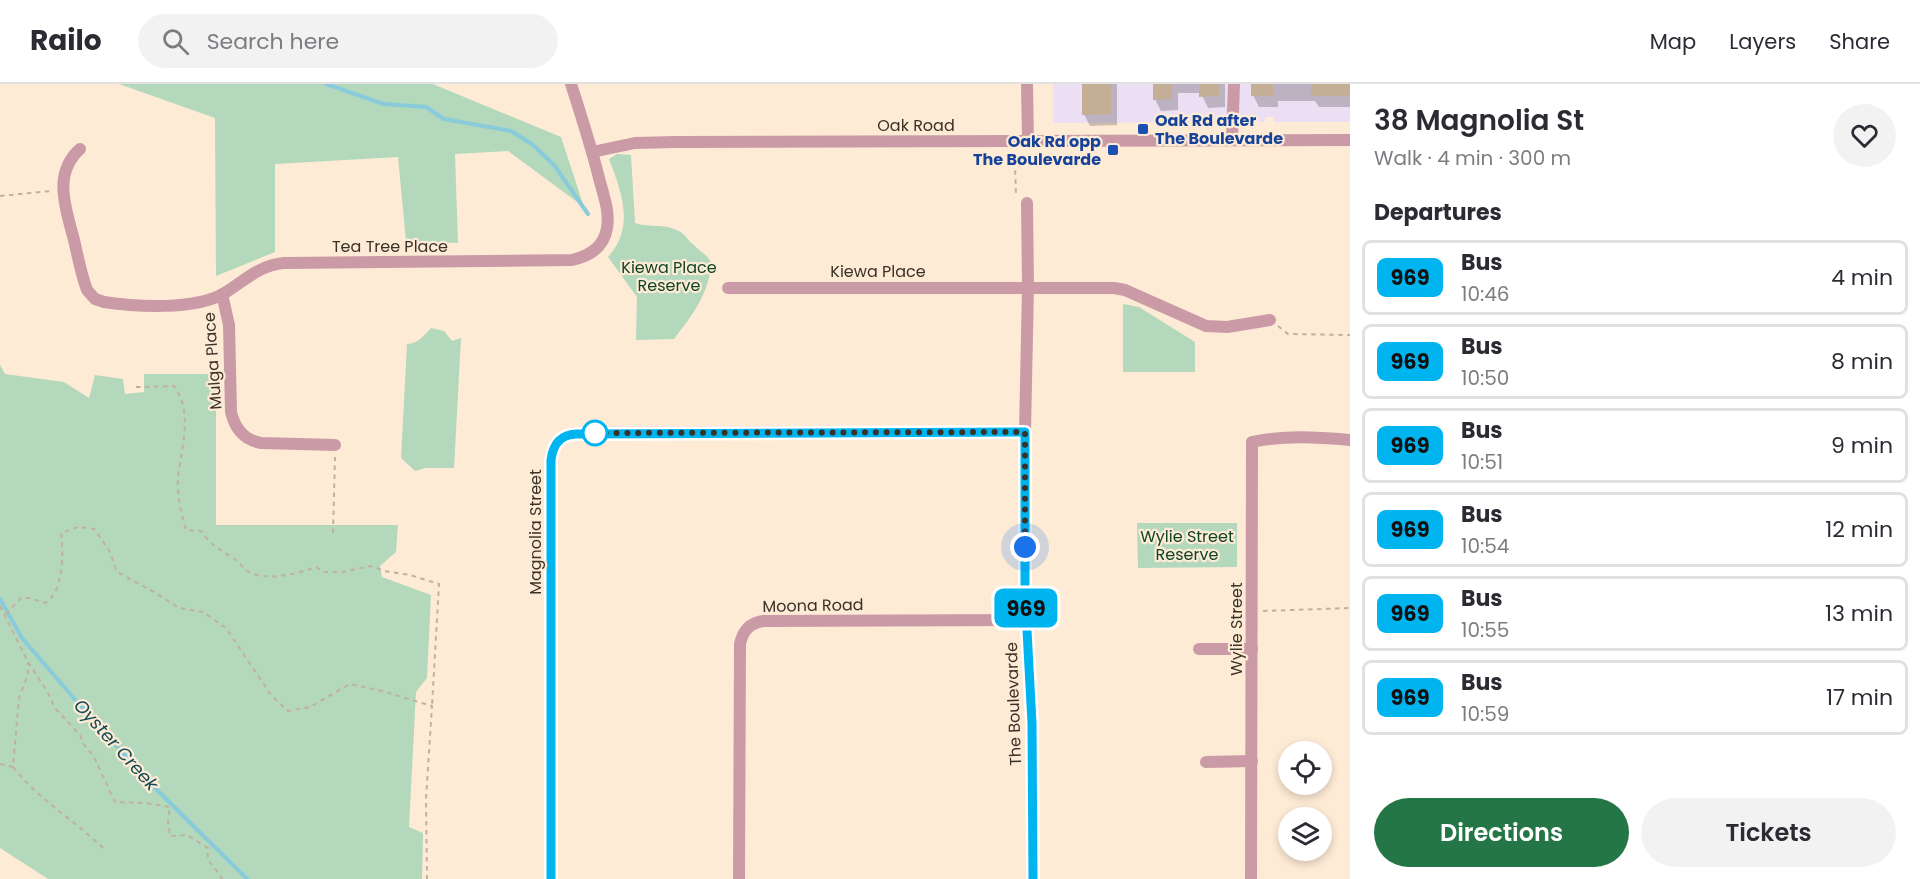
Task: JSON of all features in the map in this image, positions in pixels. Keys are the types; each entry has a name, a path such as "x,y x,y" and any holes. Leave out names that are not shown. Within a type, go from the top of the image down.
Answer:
{"street":[{"name":"Tea Tree Place","path":"80,149 67,164 62,190 89,297 104,302 185,305 199,303 222,294 257,271 277,264 559,261 586,256 599,247 603,241 608,219 592,152 572,84"},
{"path":"1027,84 1028,141"},
{"path":"1232,140 1234,84"},
{"name":"Oak Road","path":"592,152 622,145 645,143 1350,140"},
{"name":"The Boulevarde","path":"1027,203 1026,620 1032,723 1033,879"},
{"name":"Kiewa Place","path":"728,288 1114,288 1125,290 1197,324 1214,327 1270,320"},
{"name":"Mulga Place","path":"222,294 229,325 231,412 241,433 261,444 335,445"},
{"name":"Magnolia Street","path":"551,879 551,460 560,439 566,435 576,434 1025,432"},
{"name":"Wylie Street","path":"1251,879 1252,442 1288,438 1350,440"},
{"name":"Moona Road","path":"739,879 740,644 741,637 751,625 764,621 1026,620"},
{"path":"1199,650 1252,649"},
{"path":"1206,762 1252,761"}],"path":[{"path":"1008,141 1015,164 1017,187 1015,203 1027,203"},
{"path":"0,195 62,190"},
{"path":"1270,320 1288,334 1350,335"},
{"path":"136,387 174,386 182,396 186,423 178,481 181,511 186,530 201,531 208,541 221,552 235,559 247,571 262,576 301,573 316,567 324,572 342,572 371,566 384,571 410,574 439,584 426,799 427,879"},
{"path":"333,533 335,445"},
{"path":"6,614 21,598 31,598 45,603 53,599 58,588 64,555 62,533 78,527 94,529 109,550 117,572 179,608 203,612 226,628 271,695 288,711 310,707 350,684 432,706"},
{"path":"0,606 28,662 55,708 80,735 84,745 93,754 115,802 170,807 168,822 170,836 187,835 208,848 207,855 210,864 222,879"},
{"path":"1252,612 1350,608"},
{"path":"13,767 19,698 28,675 28,662"},
{"path":"0,764 13,767 29,787 76,823 103,848"}],"shaded area":[{"path":"1053,84 1350,84 1350,122 1274,122 1273,117 1265,117 1265,122 1053,123"}],"green space":[{"path":"119,84 433,84 561,137 584,207 508,151 455,154 458,243 406,241 398,157 275,164 275,252 216,276 215,118"},
{"name":"Kiewa Place Reserve","path":"617,154 631,155 635,223 668,227 678,231 712,263 707,285 699,304 674,339 636,340 637,297 608,257 616,246 624,222 622,197 609,159"},
{"path":"1123,304 1139,307 1195,342 1195,372 1123,372"},
{"path":"431,328 444,331 452,341 461,338 454,468 425,468 415,471 401,458 407,344 418,341"},
{"path":"0,365 5,374 64,382 89,398 95,375 123,379 125,394 144,392 144,374 216,374 216,525 398,525 396,552 380,566 382,577 431,595 427,678 416,692 409,827 423,833 422,879 48,879 0,848"},
{"name":"Wylie Street Reserve","path":"1137,523 1237,523 1237,567 1138,568"}],"building":[{"path":"1082,84 1111,84 1111,114 1082,115"},
{"path":"1153,84 1172,84 1172,99 1153,100"},
{"path":"1199,84 1219,84 1219,96 1199,97"},
{"path":"1251,84 1273,84 1273,96 1251,96"},
{"path":"1311,84 1350,84 1350,96 1311,96"}],"waterway":[{"path":"326,84 384,104 426,107 444,119 511,131 533,145 554,165 588,214"},
{"name":"Oyster Creek","path":"0,599 22,638 78,703 152,785 247,879"}],"bus line":[{"name":"969","path":"551,879 551,460 555,444 560,439 571,434 1025,432 1025,593 1032,723 1033,879"}],"place":[{"name":"Oak Rd after The Boulevarde","path":"1143,129"},
{"name":"Oak Rd opp The Boulevarde","path":"1113,150"}],"route":[{"path":"595,433 1025,432 1025,547"}]}
